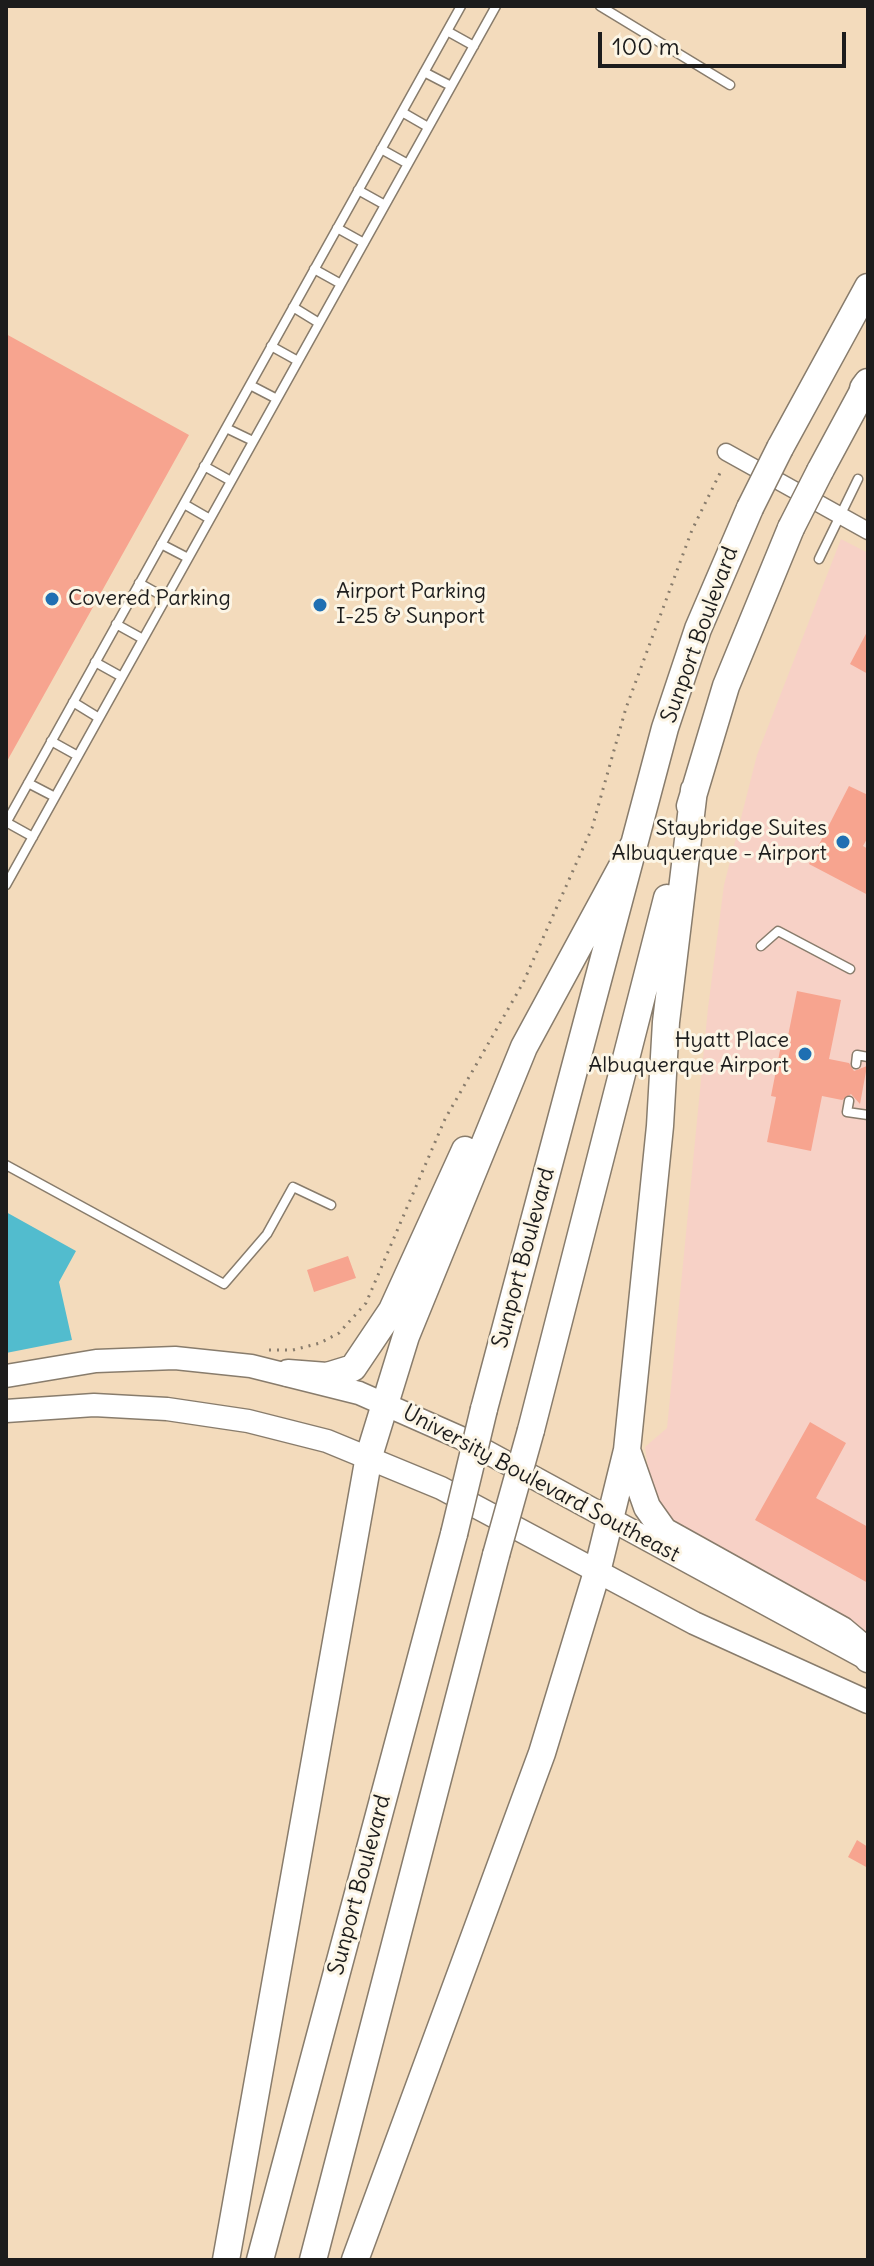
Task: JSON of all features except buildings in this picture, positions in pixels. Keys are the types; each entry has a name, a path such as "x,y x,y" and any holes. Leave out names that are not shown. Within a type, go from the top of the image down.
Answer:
{"main road":[{"name":"Sunport Boulevard","path":"260,2260 454,1534 484,1409 633,846 681,678 750,508 868,287"},
{"name":"Sunport Boulevard","path":"313,2260 531,1430 694,790 736,660 791,528 867,386"},
{"path":"355,2260 542,1753 597,1572 627,1450 657,1158 666,1022 694,790"},
{"path":"226,2260 369,1456 406,1336 524,1047 633,846"},
{"path":"288,1373 340,1374 353,1368 370,1347 392,1310 491,1092 524,1047"},
{"name":"University Boulevard Southeast","path":"6,1376 57,1365 135,1358 214,1361 288,1373 386,1403 461,1438 868,1660"},
{"path":"6,1411 94,1405 181,1410 288,1430 369,1456 441,1488 694,1623 868,1702"},
{"path":"627,1450 647,1507 664,1531 842,1630 861,1646 868,1660"}],"street":[{"path":"728,453 868,531"}],"lane":[{"path":"33,837 6,823 461,6"},
{"path":"6,885 496,6"},
{"path":"600,6 730,85"},
{"path":"447,31 474,46"},
{"path":"424,72 451,86"},
{"path":"402,112 428,127"},
{"path":"381,149 408,164"},
{"path":"358,190 385,205"},
{"path":"337,228 364,243"},
{"path":"314,269 341,284"},
{"path":"293,307 319,323"},
{"path":"271,346 298,361"},
{"path":"250,385 277,399"},
{"path":"226,428 253,441"},
{"path":"204,466 231,481"},
{"path":"819,559 858,479"},
{"path":"184,504 210,519"},
{"path":"161,544 188,558"},
{"path":"139,583 166,598"},
{"path":"116,624 143,639"},
{"path":"95,662 122,677"},
{"path":"73,702 99,718"},
{"path":"51,741 78,756"},
{"path":"28,783 55,797"},
{"path":"761,946 778,931 850,969"},
{"path":"856,1064 857,1055 868,1057"},
{"path":"849,1101 847,1112 868,1115"},
{"path":"6,1165 224,1284 267,1234 293,1187 331,1205"}],"path":[{"path":"265,1350 293,1350 320,1343 339,1333 366,1303 445,1119 523,983 592,828 626,708 692,530 728,453"}],"shaded area":[{"path":"841,539 868,553 868,1633 672,1526 652,1497 645,1447 667,1428 708,1008 724,885 757,755"}],"water":[{"path":"6,1212 76,1251 59,1282 72,1340 6,1353"}],"place":[{"name":"Covered Parking","path":"52,599"},
{"name":"Airport Parking I-25 & Sunport","path":"320,605"},
{"name":"Staybridge Suites Albuquerque - Airport","path":"843,842"},
{"name":"Hyatt Place Albuquerque Airport","path":"805,1054"}]}
